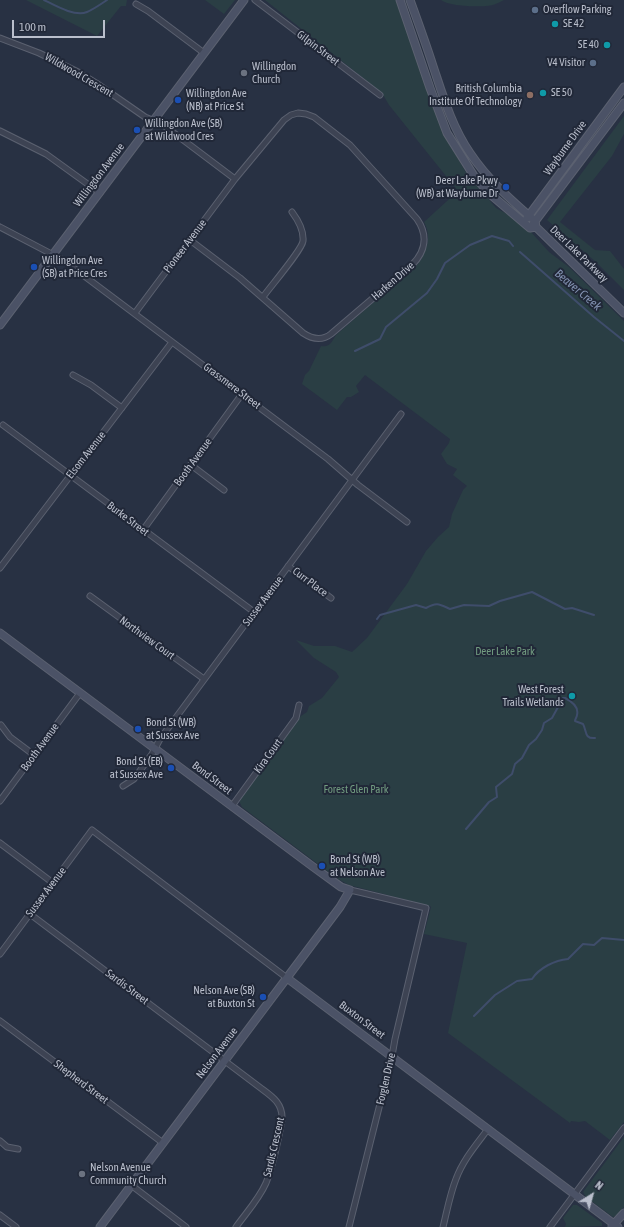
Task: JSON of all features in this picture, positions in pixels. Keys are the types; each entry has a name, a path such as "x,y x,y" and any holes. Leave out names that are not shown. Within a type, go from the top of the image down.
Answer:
{"street":[{"name":"Willingdon Avenue","path":"0,325 244,0"},
{"name":"Gilpin Street","path":"255,0 380,95"},
{"name":"Deer Lake Parkway","path":"400,0 447,133 462,159 474,176 490,194 523,222 534,225"},
{"name":"Deer Lake Parkway","path":"410,0 445,103 453,123 469,153 491,181 528,215 534,225 624,313"},
{"path":"136,4 148,11 204,53"},
{"name":"Wildwood Crescent","path":"0,38 39,53 78,72 115,95 145,117 162,124 235,179"},
{"name":"Wayburne Drive","path":"523,222 624,86"},
{"name":"Wayburne Drive","path":"534,225 624,103"},
{"name":"Harken Drive","path":"190,240 240,278 307,335 318,338 325,338 331,334 415,262 423,248 424,231 417,219 350,145 314,117 306,114 298,113 287,118 235,179"},
{"path":"0,131 46,154 100,193"},
{"name":"Pioneer Avenue","path":"134,313 235,179"},
{"path":"263,297 302,245 303,234 299,222 292,212"},
{"name":"Grassmere Street","path":"0,227 63,260 328,459 358,486 407,522"},
{"name":"Elsom Avenue","path":"0,568 172,342"},
{"path":"73,375 91,385 122,408"},
{"name":"Booth Avenue","path":"143,530 242,394"},
{"name":"Sussex Avenue","path":"122,786 134,779 155,749 160,739 401,414"},
{"name":"Burke Street","path":"3,425 254,612"},
{"path":"190,465 224,490"},
{"name":"Curr Place","path":"288,566 331,598"},
{"name":"Northview Court","path":"90,596 204,679"},
{"name":"Bond Street","path":"0,633 343,888 426,908"},
{"name":"Booth Avenue","path":"0,801 80,693"},
{"name":"Kira Court","path":"232,806 296,718 299,705"},
{"path":"1,725 10,737 34,756"},
{"name":"Sussex Avenue","path":"0,954 92,830"},
{"name":"Buxton Street","path":"92,830 575,1194 614,1226"},
{"path":"0,843 53,883"},
{"name":"Nelson Avenue","path":"100,1227 340,907 350,890"},
{"name":"Forglen Drive","path":"349,1227 392,1056 426,908"},
{"name":"Sardis Street","path":"30,914 225,1061"},
{"name":"Shepherd Street","path":"0,1021 163,1143"},
{"name":"Sardis Crescent","path":"225,1061 274,1098 281,1108 283,1116 273,1160 265,1184 236,1227"},
{"path":"550,1227 624,1128"},
{"path":"443,1227 457,1177 469,1155 488,1129"},
{"path":"0,1142 7,1147 18,1149"},
{"path":"131,1185 186,1227"},
{"path":"614,1226 624,1213"},
{"path":"0,1215 16,1227"}],"green space":[{"path":"26,0 127,0 126,6 121,6 97,36"},
{"path":"205,0 235,0 224,14"},
{"name":"Deer Lake Park","path":"265,0 396,0 443,132 465,171 496,208 507,214 531,232 549,252 569,267 624,321 624,1122 610,1140 585,1121 571,1121 570,1123 448,1033 467,943 424,934 430,906 349,885 338,879 242,807 240,803 240,799 301,716 307,712 309,706 322,698 339,677 336,672 314,658 296,640 314,646 335,646 352,652 367,638 407,584 426,551 449,527 452,514 463,490 467,486 453,475 457,469 447,464 441,454 449,443 450,439 365,375 356,386 359,392 351,397 347,397 337,410 302,384 305,375 309,371 321,346 329,345 336,335 418,264 426,249 428,238 428,233 424,222 458,191 389,105 382,93"},
{"path":"441,0 504,0 490,5 462,6 450,4"},
{"path":"624,116 624,134 612,156 560,222 595,250 610,251 624,269 624,290 596,262 547,220"},
{"path":"624,1137 624,1207 617,1215 613,1217 586,1197 583,1192"},
{"path":"573,1205 577,1205 602,1223 602,1226 565,1227 566,1224 563,1218"}],"waterway":[{"path":"44,0 71,12 77,13 87,12 107,0"},
{"name":"Beaver Creek","path":"355,351 380,339 386,327 427,293 437,279 445,263 470,245 492,236 509,241 513,246"},
{"name":"Beaver Creek","path":"520,252 594,317 624,341"},
{"path":"377,619 380,615 416,605 426,608 438,604 450,609 464,605 489,606 500,601 532,592 565,609 572,608 594,615"},
{"path":"466,829 489,802 497,797 496,787 512,774 515,764 522,758 529,745 536,739 542,730 544,723 552,718 563,698 570,701 576,707 577,716 575,721 583,724 587,736 595,738"},
{"path":"474,1016 495,995 517,981 532,979 539,971 548,965 568,959 583,944 594,945 602,938 624,940"}],"place":[{"name":"Overflow Parking","path":"535,10"},
{"name":"SE 42","path":"555,24"},
{"name":"SE 40","path":"607,45"},
{"name":"V4 Visitor","path":"593,63"},
{"name":"Willingdon Church","path":"244,73"},
{"name":"SE 50","path":"543,93"},
{"name":"British Columbia Institute Of Technology","path":"530,95"},
{"name":"Willingdon Ave (NB) at Price St","path":"178,100"},
{"name":"Willingdon Ave (SB) at Wildwood Cres","path":"137,130"},
{"name":"Deer Lake Pkwy (WB) at Wayburne Dr","path":"506,187"},
{"name":"Willingdon Ave (SB) at Price Cres","path":"34,267"},
{"name":"West Forest Trails Wetlands","path":"572,696"},
{"name":"Bond St (WB) at Sussex Ave","path":"138,729"},
{"name":"Bond St (EB) at Sussex Ave","path":"171,768"},
{"name":"Bond St (WB) at Nelson Ave","path":"322,866"},
{"name":"Nelson Ave (SB) at Buxton St","path":"263,997"},
{"name":"Nelson Avenue Community Church","path":"82,1174"}],"park label":[{"name":"Forest Glen Park","path":"356,790"}]}
